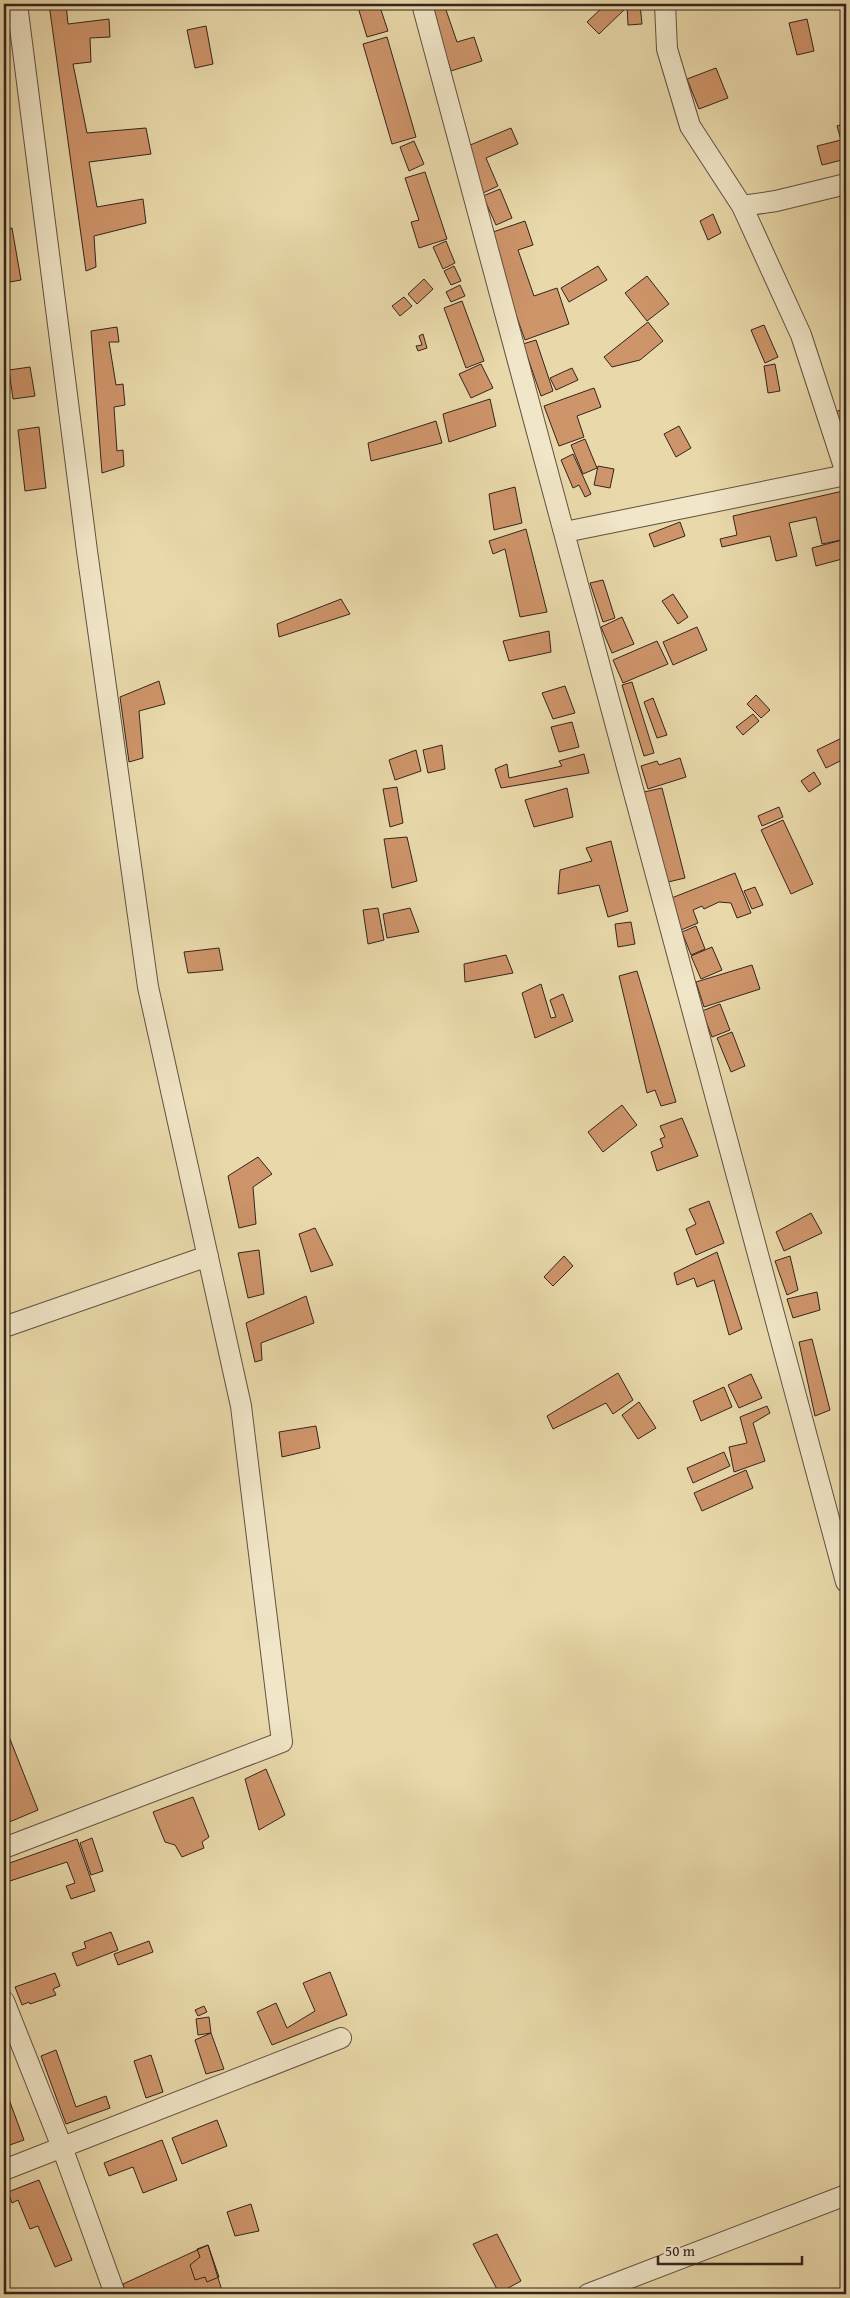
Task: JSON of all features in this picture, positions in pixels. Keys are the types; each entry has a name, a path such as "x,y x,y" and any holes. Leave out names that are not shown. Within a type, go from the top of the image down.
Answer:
{"street":[{"path":"4,1848 282,1742 241,1406 148,987 87,551 18,4"},
{"path":"422,4 842,1546 846,1582"},
{"path":"565,532 846,474 801,335 742,206 690,126 667,49 665,4"},
{"path":"742,206 776,201 846,184"},
{"path":"4,1327 208,1256"},
{"path":"4,2001 62,2147 115,2294"},
{"path":"4,2170 341,2038"},
{"path":"588,2294 846,2195"}],"building":[{"path":"49,4 66,4 68,24 109,19 110,37 90,38 91,62 73,64 87,133 146,128 151,154 89,162 97,207 143,199 146,223 94,236 96,267 86,271"},
{"path":"357,4 379,4 388,31 367,37"},
{"path":"429,4 444,4 457,42 474,37 482,61 451,71"},
{"path":"606,4 622,4 626,8 599,34 587,22"},
{"path":"627,4 640,4 642,24 628,25"},
{"path":"807,19 814,51 797,55 789,23"},
{"path":"206,26 213,64 195,68 187,30"},
{"path":"387,37 416,137 392,144 363,44"},
{"path":"716,68 728,98 699,109 687,79"},
{"path":"846,123 846,159 822,165 817,146 841,140 837,126"},
{"path":"511,128 518,144 486,158 498,186 483,193 463,148"},
{"path":"414,141 424,164 409,171 400,147"},
{"path":"425,172 447,239 419,248 411,222 419,220 405,178"},
{"path":"500,189 512,218 496,225 483,196"},
{"path":"713,214 721,233 708,240 700,221"},
{"path":"525,221 533,245 518,250 534,296 557,288 569,324 525,340 487,234"},
{"path":"12,228 21,280 4,283 4,230"},
{"path":"446,241 455,263 443,269 433,247"},
{"path":"454,266 461,281 451,285 444,271"},
{"path":"598,266 607,280 569,302 561,288"},
{"path":"647,276 669,304 647,321 625,293"},
{"path":"424,279 433,289 417,304 408,294"},
{"path":"460,285 465,296 451,302 446,292"},
{"path":"404,297 412,306 400,316 392,306"},
{"path":"462,301 484,361 466,368 444,308"},
{"path":"648,322 663,341 640,360 612,367 604,357"},
{"path":"764,325 778,357 765,363 751,330"},
{"path":"117,327 119,342 109,342 116,385 123,384 125,405 114,407 117,451 123,450 124,466 102,473 91,331"},
{"path":"423,334 427,348 418,351 416,346 422,345 419,336"},
{"path":"536,340 553,391 541,396 523,344"},
{"path":"481,364 493,388 471,398 459,374"},
{"path":"775,364 780,391 768,393 764,366"},
{"path":"30,367 35,396 13,399 9,370"},
{"path":"572,368 578,380 556,390 550,378"},
{"path":"594,388 601,407 577,416 584,437 559,446 544,406"},
{"path":"490,399 496,426 449,442 443,414"},
{"path":"846,407 846,445 832,414"},
{"path":"436,421 442,443 371,461 368,443"},
{"path":"679,426 691,448 676,457 664,434"},
{"path":"39,427 46,488 25,491 18,430"},
{"path":"585,439 597,468 583,474 571,445"},
{"path":"573,454 591,494 585,497 579,485 573,488 561,460"},
{"path":"598,466 614,469 610,488 594,485"},
{"path":"515,487 522,523 494,530 489,494"},
{"path":"843,491 846,506 846,539 822,544 816,517 789,523 797,556 776,561 770,536 722,547 720,539 737,535 733,516"},
{"path":"680,522 685,536 654,547 649,534"},
{"path":"526,529 547,612 520,617 505,549 493,554 489,541"},
{"path":"846,539 846,558 816,566 812,548"},
{"path":"603,580 615,618 603,622 590,583"},
{"path":"673,594 688,617 678,624 662,601"},
{"path":"341,599 350,614 279,637 277,624"},
{"path":"622,617 634,644 612,653 601,627"},
{"path":"697,627 707,650 673,665 663,642"},
{"path":"549,631 551,652 509,661 503,641"},
{"path":"657,641 668,664 623,683 613,660"},
{"path":"159,681 165,704 139,711 143,758 129,762 120,697"},
{"path":"632,682 654,753 644,756 622,685"},
{"path":"565,686 575,713 553,719 542,693"},
{"path":"756,695 770,710 761,718 747,704"},
{"path":"653,698 667,735 657,738 644,702"},
{"path":"753,714 759,721 743,735 736,727"},
{"path":"572,722 579,747 559,752 551,727"},
{"path":"846,736 846,758 826,768 817,750"},
{"path":"442,745 445,769 428,773 423,750"},
{"path":"416,750 421,771 395,780 389,760"},
{"path":"584,754 589,773 501,788 495,769 507,764 509,778 562,766 559,761"},
{"path":"680,758 686,777 648,789 641,766 657,761 659,765"},
{"path":"814,772 821,784 809,792 801,781"},
{"path":"397,787 403,823 390,827 383,789"},
{"path":"567,788 573,817 534,827 525,800"},
{"path":"662,788 685,878 668,882 644,792"},
{"path":"779,807 783,817 762,826 758,816"},
{"path":"783,820 813,884 791,894 761,830"},
{"path":"407,837 417,881 392,888 384,839"},
{"path":"611,841 628,911 608,917 599,885 558,894 560,870 592,861 586,848"},
{"path":"735,873 751,913 737,918 731,903 719,902 704,909 702,906 693,910 698,923 681,930 669,899"},
{"path":"755,887 763,905 752,909 744,891"},
{"path":"378,908 384,940 368,944 363,910"},
{"path":"410,908 419,932 387,938 383,914"},
{"path":"631,922 635,944 618,947 615,924"},
{"path":"696,926 705,949 691,955 682,932"},
{"path":"712,947 722,970 701,979 691,956"},
{"path":"219,948 223,970 188,973 184,952"},
{"path":"506,955 513,973 465,982 464,964"},
{"path":"752,965 760,989 704,1007 696,982"},
{"path":"637,971 676,1102 661,1106 655,1090 647,1093 619,976"},
{"path":"541,984 551,1018 556,1017 550,1000 563,994 573,1021 535,1038 522,993"},
{"path":"720,1004 730,1030 712,1037 702,1011"},
{"path":"732,1032 745,1066 731,1072 717,1038"},
{"path":"622,1105 637,1125 603,1152 588,1132"},
{"path":"682,1118 698,1156 657,1171 651,1152 663,1147 660,1139 665,1137 660,1126"},
{"path":"258,1157 272,1174 253,1187 256,1224 239,1228 228,1176"},
{"path":"709,1201 724,1243 696,1255 686,1229 696,1224 689,1209"},
{"path":"811,1213 822,1233 784,1251 776,1232"},
{"path":"315,1228 333,1265 311,1272 299,1234"},
{"path":"259,1250 264,1294 248,1298 238,1253"},
{"path":"717,1252 742,1329 729,1335 714,1280 697,1287 694,1278 677,1285 674,1273"},
{"path":"564,1256 573,1266 553,1286 544,1277"},
{"path":"790,1256 798,1290 787,1295 775,1261"},
{"path":"817,1292 820,1310 793,1318 787,1299"},
{"path":"306,1296 314,1323 261,1343 262,1360 255,1362 246,1323"},
{"path":"812,1339 830,1410 815,1416 799,1342"},
{"path":"618,1373 633,1400 613,1414 606,1403 553,1429 547,1416"},
{"path":"751,1374 762,1398 739,1408 728,1385"},
{"path":"724,1387 732,1407 701,1421 693,1401"},
{"path":"639,1402 656,1428 638,1439 622,1415"},
{"path":"767,1406 770,1413 753,1423 765,1461 734,1472 729,1447 747,1443 740,1417"},
{"path":"316,1426 320,1448 282,1457 279,1432"},
{"path":"724,1452 730,1466 693,1483 687,1468"},
{"path":"746,1470 753,1488 702,1511 694,1493"},
{"path":"4,1724 38,1810 7,1823 4,1813"},
{"path":"266,1769 285,1815 259,1830 245,1779"},
{"path":"193,1797 209,1837 202,1842 204,1848 182,1857 175,1845 165,1842 153,1812"},
{"path":"92,1838 103,1871 91,1875 80,1843"},
{"path":"77,1839 95,1891 71,1899 66,1886 75,1883 67,1862 4,1883 4,1865"},
{"path":"111,1932 118,1950 77,1966 72,1953 86,1948 84,1942"},
{"path":"149,1941 153,1952 118,1965 114,1954"},
{"path":"330,1972 347,2015 272,2045 257,2012 276,2003 287,2028 315,2011 303,1983"},
{"path":"55,1973 60,1986 53,1989 56,1995 22,2005 15,1987"},
{"path":"204,2006 207,2012 198,2016 195,2010"},
{"path":"209,2017 211,2033 198,2035 196,2019"},
{"path":"211,2033 224,2069 206,2074 195,2040"},
{"path":"56,2050 76,2107 106,2096 110,2108 66,2124 41,2056"},
{"path":"151,2055 163,2092 146,2098 134,2061"},
{"path":"4,2086 24,2140 4,2147"},
{"path":"217,2120 227,2146 182,2164 172,2138"},
{"path":"162,2140 177,2180 143,2193 133,2167 109,2176 104,2163"},
{"path":"39,2180 72,2260 55,2267 38,2226 30,2229 18,2200 12,2203 8,2192"},
{"path":"251,2204 259,2231 235,2236 227,2212"},
{"path":"497,2234 521,2281 499,2293 473,2244"},
{"path":"208,2245 219,2277 207,2282 205,2277 195,2280 190,2265 200,2257 197,2249"},
{"path":"208,2245 223,2294 190,2294 187,2288 176,2294 126,2294 123,2284"}]}
